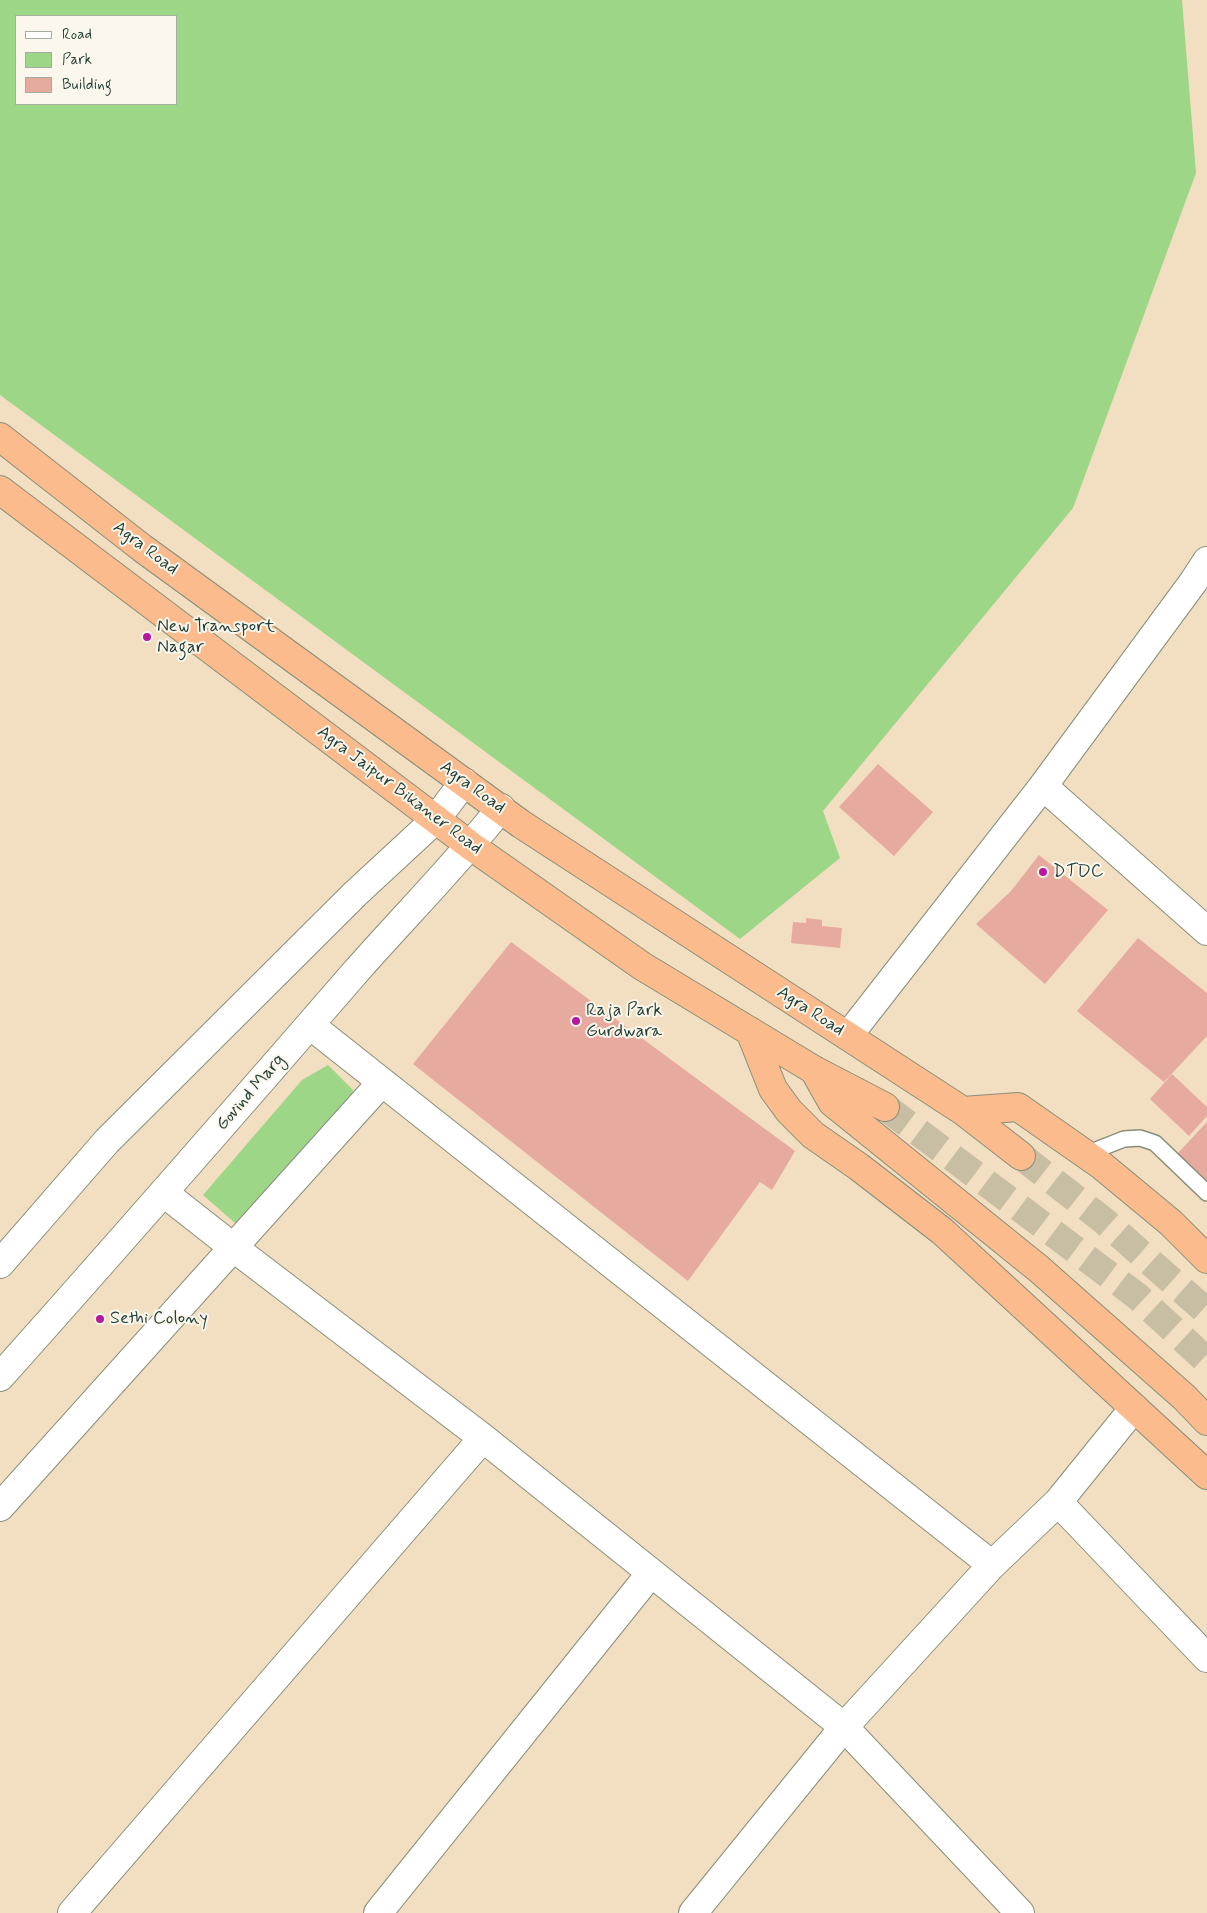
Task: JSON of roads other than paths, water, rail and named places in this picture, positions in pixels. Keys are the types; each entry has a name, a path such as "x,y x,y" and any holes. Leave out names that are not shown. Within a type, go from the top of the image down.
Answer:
{"highway":[{"name":"Agra Road","path":"0,437 142,548 521,824 964,1111 1021,1156"},
{"name":"Agra Jaipur Bikaner Road","path":"0,490 471,846 642,966 814,1070 885,1106"},
{"path":"750,1031 773,1089 789,1111 807,1129 942,1231 1207,1475"},
{"path":"814,1070 832,1102 1039,1269 1185,1398 1207,1421"},
{"path":"964,1111 1018,1106 1086,1154 1171,1223 1207,1259"}],"street":[{"path":"848,1036 1043,786 1207,562"},
{"path":"0,1264 107,1141 356,894 436,819 464,782"},
{"path":"1043,786 1207,932"},
{"name":"Govind Marg","path":"0,1377 164,1193 397,924 471,846 501,808"},
{"path":"310,1024 992,1565"},
{"path":"0,1507 382,1082"},
{"path":"164,1193 483,1438 844,1727 1020,1913"},
{"path":"693,1913 844,1727 992,1565 1058,1502 1134,1408"},
{"path":"72,1913 483,1438"},
{"path":"1058,1502 1207,1658"},
{"path":"378,1913 651,1573"}],"lane":[{"path":"1086,1154 1124,1139 1140,1138 1155,1143 1207,1193"}],"tunnel":[{"path":"885,1107 1137,1296 1207,1361"},
{"path":"1021,1156 1103,1220 1207,1312"}],"place":[{"name":"New Transport Nagar","path":"147,637"},
{"name":"DTDC","path":"1043,872"},
{"name":"Raja Park Gurdwara","path":"576,1021"},
{"name":"Sethi Colony","path":"100,1319"}]}
